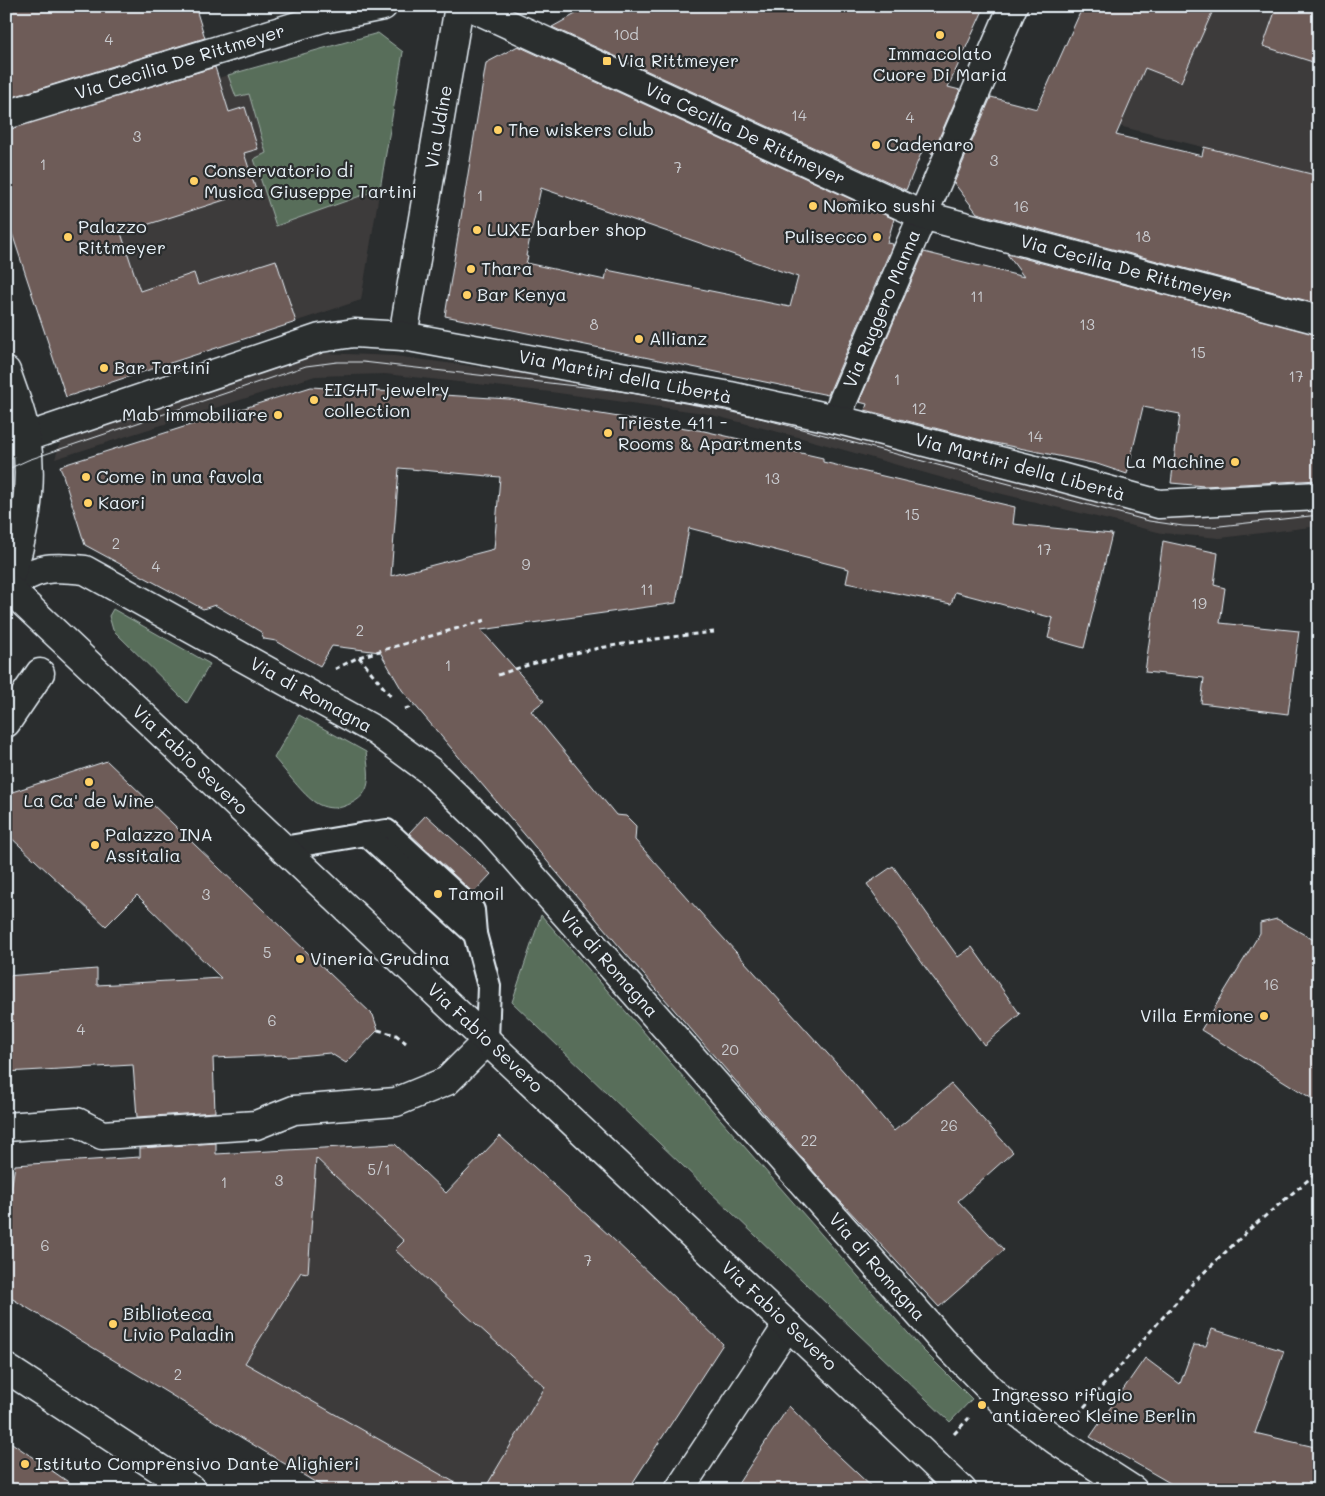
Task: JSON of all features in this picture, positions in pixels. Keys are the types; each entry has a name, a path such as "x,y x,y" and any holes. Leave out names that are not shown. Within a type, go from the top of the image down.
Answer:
{"main road":[{"name":"Via Cecilia De Rittmeyer","path":"6,115 321,12 383,6"},
{"name":"Via Udine","path":"403,336 459,6"},
{"name":"Via Cecilia De Rittmeyer","path":"469,6 922,215 1319,320"},
{"name":"Via Ruggero Manna","path":"834,420 1013,6"},
{"name":"Via Martiri della Libertà","path":"16,440 320,338 354,333 403,336 730,396 1035,470 1159,504 1319,496"},
{"path":"6,371 27,497 18,551 6,587"},
{"name":"Via di Romagna","path":"6,587 28,574 53,567 85,570 376,732 430,771 498,838 941,1339 1000,1399 1057,1441 1133,1490"},
{"name":"Via Fabio Severo","path":"6,587 962,1490"},
{"path":"6,723 16,691 40,674"},
{"path":"6,1127 77,1122 102,1134 236,1127 256,1125 294,1110 396,1102 447,1081 487,1041"},
{"path":"679,1490 788,1325"},
{"path":"6,1368 192,1490"}],"lane":[{"path":"283,848 366,834 476,934 489,986 487,1041"}],"path":[{"path":"359,657 486,620"},
{"path":"498,675 634,641 714,632"},
{"path":"401,710 414,706"},
{"path":"378,1030 396,1035 406,1043"},
{"path":"1076,1417 1193,1283 1252,1226 1319,1171"}],"shaded area":[{"path":"1083,6 1319,6 1319,176 1119,126 1037,109"},
{"name":"Conservatorio di Musica Giuseppe Tartini","path":"378,33 403,52 361,300 66,397 6,215 6,147 228,75"},
{"path":"322,353 394,356 636,388 741,407 1164,515 1226,517 1319,506 1319,526 1220,538 1162,533 982,489 802,438 704,413 551,392 385,374 315,376 55,459 60,443 68,436"},
{"path":"500,1136 723,1344 628,1490 328,1490 15,1165 395,1144 446,1193"}],"green space":[{"path":"378,33 403,52 380,189 276,226 254,159 266,153 249,94 236,97 228,75"},
{"path":"113,609 210,664 187,703 113,630 109,616"},
{"path":"299,715 366,752 367,786 364,793 352,803 339,808 319,805 306,795 274,758"},
{"path":"541,915 922,1349 972,1399 950,1422 512,1002"}],"building":[{"path":"6,6 195,6 205,38 6,99"},
{"path":"590,6 985,6 948,87 960,90 932,154 925,144 906,190 552,27"},
{"path":"1083,6 1215,6 1181,82 1145,68 1116,135 1202,156 1204,147 1319,176 1319,304 977,213 954,183 991,97 1037,109"},
{"path":"1277,6 1319,6 1319,64 1263,46"},
{"path":"518,46 894,219 887,243 893,244 828,395 445,316 486,63","holes":["541,188 798,277 790,307 607,270 605,280 526,263 528,257 526,256"]},
{"name":"Palazzo Rittmeyer","path":"215,67 229,112 245,107 258,149 244,153 256,190 121,233 140,291 194,273 198,285 276,260 296,322 66,397 6,215 6,130"},
{"path":"924,252 1024,277 1007,254 1319,335 1319,480 1204,486 1171,483 1180,414 1143,407 1127,474 1097,464 985,441 865,410 867,404 859,402"},
{"path":"311,387 509,399 704,431 823,458 823,462 1015,507 1013,524 1112,534 1084,648 1048,638 1053,618 955,592 951,604 846,583 849,569 689,528 676,603 481,630 544,701 531,711 616,815 626,816 636,826 635,840 845,1073 894,1131 951,1084 1013,1152 958,1201 1004,1250 939,1307 829,1189 619,946 402,690 380,652 332,646 320,666 276,641 264,639 261,632 215,605 203,609 85,545 60,466","holes":["399,468 500,477 494,549 391,576"]},
{"path":"1163,541 1218,553 1214,585 1225,588 1220,623 1299,631 1288,714 1201,703 1204,678 1145,672"},
{"path":"107,761 373,1015 378,1030 346,1063 330,1053 287,1057 286,1055 213,1058 215,1112 137,1117 133,1065 6,1072 6,976 97,969 97,985 221,978 137,895 106,926 6,833 6,794"},
{"path":"426,815 491,874 475,891 484,900 482,901 409,833"},
{"path":"893,866 958,957 972,947 1020,1014 984,1045 925,967 867,884"},
{"name":"Villa Ermione","path":"1277,919 1319,943 1319,1103 1201,1030 1260,933 1260,923"},
{"path":"500,1136 610,1236 723,1344 628,1490 484,1490 545,1387 395,1250 404,1241 316,1158 308,1273 301,1272 245,1363 468,1490 328,1490 6,1295 6,1221 15,1165 140,1157 140,1148 216,1143 216,1154 395,1144 446,1193"},
{"path":"1212,1329 1284,1351 1255,1433 1319,1448 1319,1490 1182,1490 1090,1437 1145,1358 1180,1384 1194,1345 1206,1346"},
{"path":"789,1406 824,1442 875,1490 734,1490"},
{"name":"Istituto Comprensivo Dante Alighieri","path":"6,1439 80,1490 6,1490"}],"tram line":[{"path":"6,470 28,460 306,366 337,362 363,362 620,391 726,409 1149,521 1183,526 1211,527 1319,515"}],"place":[{"name":"Immacolato Cuore Di Maria","path":"940,35"},
{"name":"Via Rittmeyer","path":"607,61"},
{"name":"The wiskers club","path":"498,130"},
{"name":"Cadenaro","path":"876,145"},
{"name":"Conservatorio di Musica Giuseppe Tartini","path":"194,181"},
{"name":"Nomiko sushi","path":"813,206"},
{"name":"LUXE barber shop","path":"477,230"},
{"name":"Palazzo Rittmeyer","path":"68,237"},
{"name":"Pulisecco","path":"877,237"},
{"name":"Thara","path":"471,269"},
{"name":"Bar Kenya","path":"467,295"},
{"name":"Allianz","path":"639,339"},
{"name":"Bar Tartini","path":"104,368"},
{"name":"EIGHT jewelry collection","path":"314,400"},
{"name":"Mab immobiliare","path":"278,415"},
{"name":"Trieste 411 - Rooms & Apartments","path":"608,433"},
{"name":"La Machine","path":"1235,462"},
{"name":"Come in una favola","path":"86,477"},
{"name":"Kaori","path":"88,503"},
{"name":"La Ca' de Wine","path":"89,782"},
{"name":"Palazzo INA Assitalia","path":"95,845"},
{"name":"Tamoil","path":"438,894"},
{"name":"Vineria Grudina","path":"300,959"},
{"name":"Villa Ermione","path":"1264,1016"},
{"name":"Biblioteca Livio Paladin","path":"113,1324"},
{"name":"Ingresso rifugio antiaereo Kleine Berlin","path":"982,1405"},
{"name":"Istituto Comprensivo Dante Alighieri","path":"25,1464"}]}
